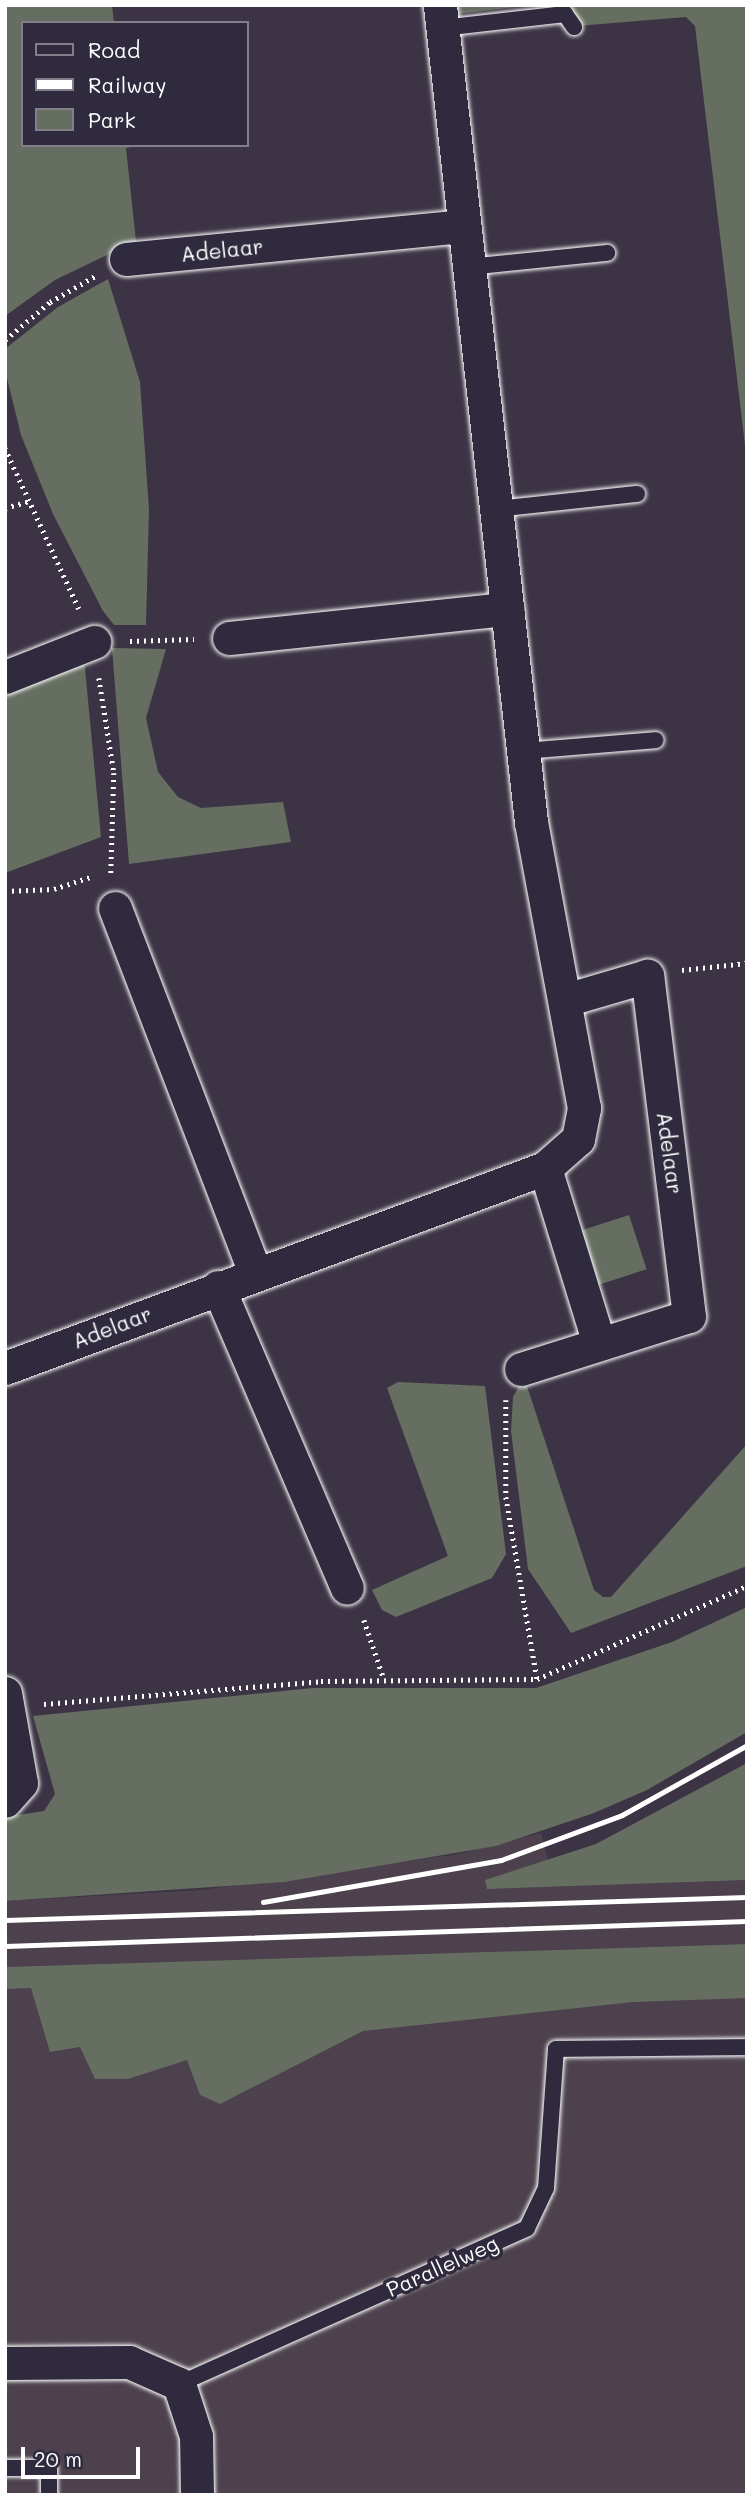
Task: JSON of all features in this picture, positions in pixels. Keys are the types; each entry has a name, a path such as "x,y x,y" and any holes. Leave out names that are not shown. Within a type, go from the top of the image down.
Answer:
{"street":[{"name":"Adelaar","path":"5,1368 255,1272 545,1168 578,1139 584,1108 569,999 523,751 441,17"},
{"name":"Adelaar","path":"126,259 464,226"},
{"path":"229,638 507,609"},
{"path":"5,677 94,642"},
{"path":"115,908 255,1272"},
{"name":"Adelaar","path":"521,1369 689,1317 647,976"},
{"path":"569,999 647,976"},
{"path":"545,1168 599,1344"},
{"path":"218,1287 347,1588"},
{"path":"5,1801 21,1783 8,1701"},
{"path":"5,2363 129,2362 179,2384 196,2435 197,2495"}],"lane":[{"path":"441,17 565,14 574,27"},
{"path":"468,267 607,253"},
{"path":"496,509 637,494"},
{"path":"523,751 656,740"},
{"name":"Parallelweg","path":"179,2384 527,2228 546,2188 556,2049 747,2047"},
{"path":"5,2468 49,2468 49,2495"}],"path":[{"path":"5,340 50,302 126,259"},
{"path":"5,448 94,642 114,773 110,871 54,889 5,891"},
{"path":"5,508 29,501"},
{"path":"94,642 229,638"},
{"path":"647,976 747,963"},
{"path":"521,1369 509,1379 502,1428 506,1497 537,1679"},
{"path":"8,1701 384,1679 537,1679 747,1586"},
{"path":"347,1588 371,1632 384,1679"}],"shaded area":[{"path":"541,1833 549,1863 485,1880 487,1889 747,1880 747,1944 5,1967 5,1901 201,1890 458,1854"},
{"path":"5,1968 747,1968 747,2495 5,2495"}],"green space":[{"path":"5,5 112,5 114,21 21,21 21,147 132,147 126,148 136,241 55,280 5,316"},
{"path":"454,5 532,5 456,14"},
{"path":"571,5 747,5 747,462 695,26 686,17 577,26"},
{"path":"108,279 140,382 149,509 146,625 114,625 103,611 53,514 21,435 5,370 5,349 58,307"},
{"path":"112,648 166,649 146,718 158,772 178,797 201,808 283,802 291,842 129,864"},
{"path":"84,658 101,837 5,873 5,690"},
{"path":"629,1215 647,1269 593,1287 576,1232"},
{"path":"524,1377 594,1590 603,1597 611,1597 747,1444 747,1566 571,1633 528,1569 511,1431 513,1397"},
{"path":"398,1382 485,1386 506,1554 492,1578 396,1617 382,1610 372,1590 448,1556 387,1388"},
{"path":"747,1607 747,1732 647,1790 594,1813 496,1846 284,1882 5,1901 5,1817 44,1811 55,1794 33,1716 313,1688 536,1688 672,1642"},
{"path":"747,1763 747,1880 487,1889 485,1880 596,1844"},
{"path":"747,1944 747,1998 633,2002 363,2031 220,2104 200,2095 187,2060 128,2079 95,2079 80,2047 50,2052 31,1988 5,1989 5,1967"}],"railway":[{"path":"263,1902 501,1860 622,1815 747,1745"},
{"path":"5,1920 747,1897"},
{"path":"5,1946 747,1921"}]}
